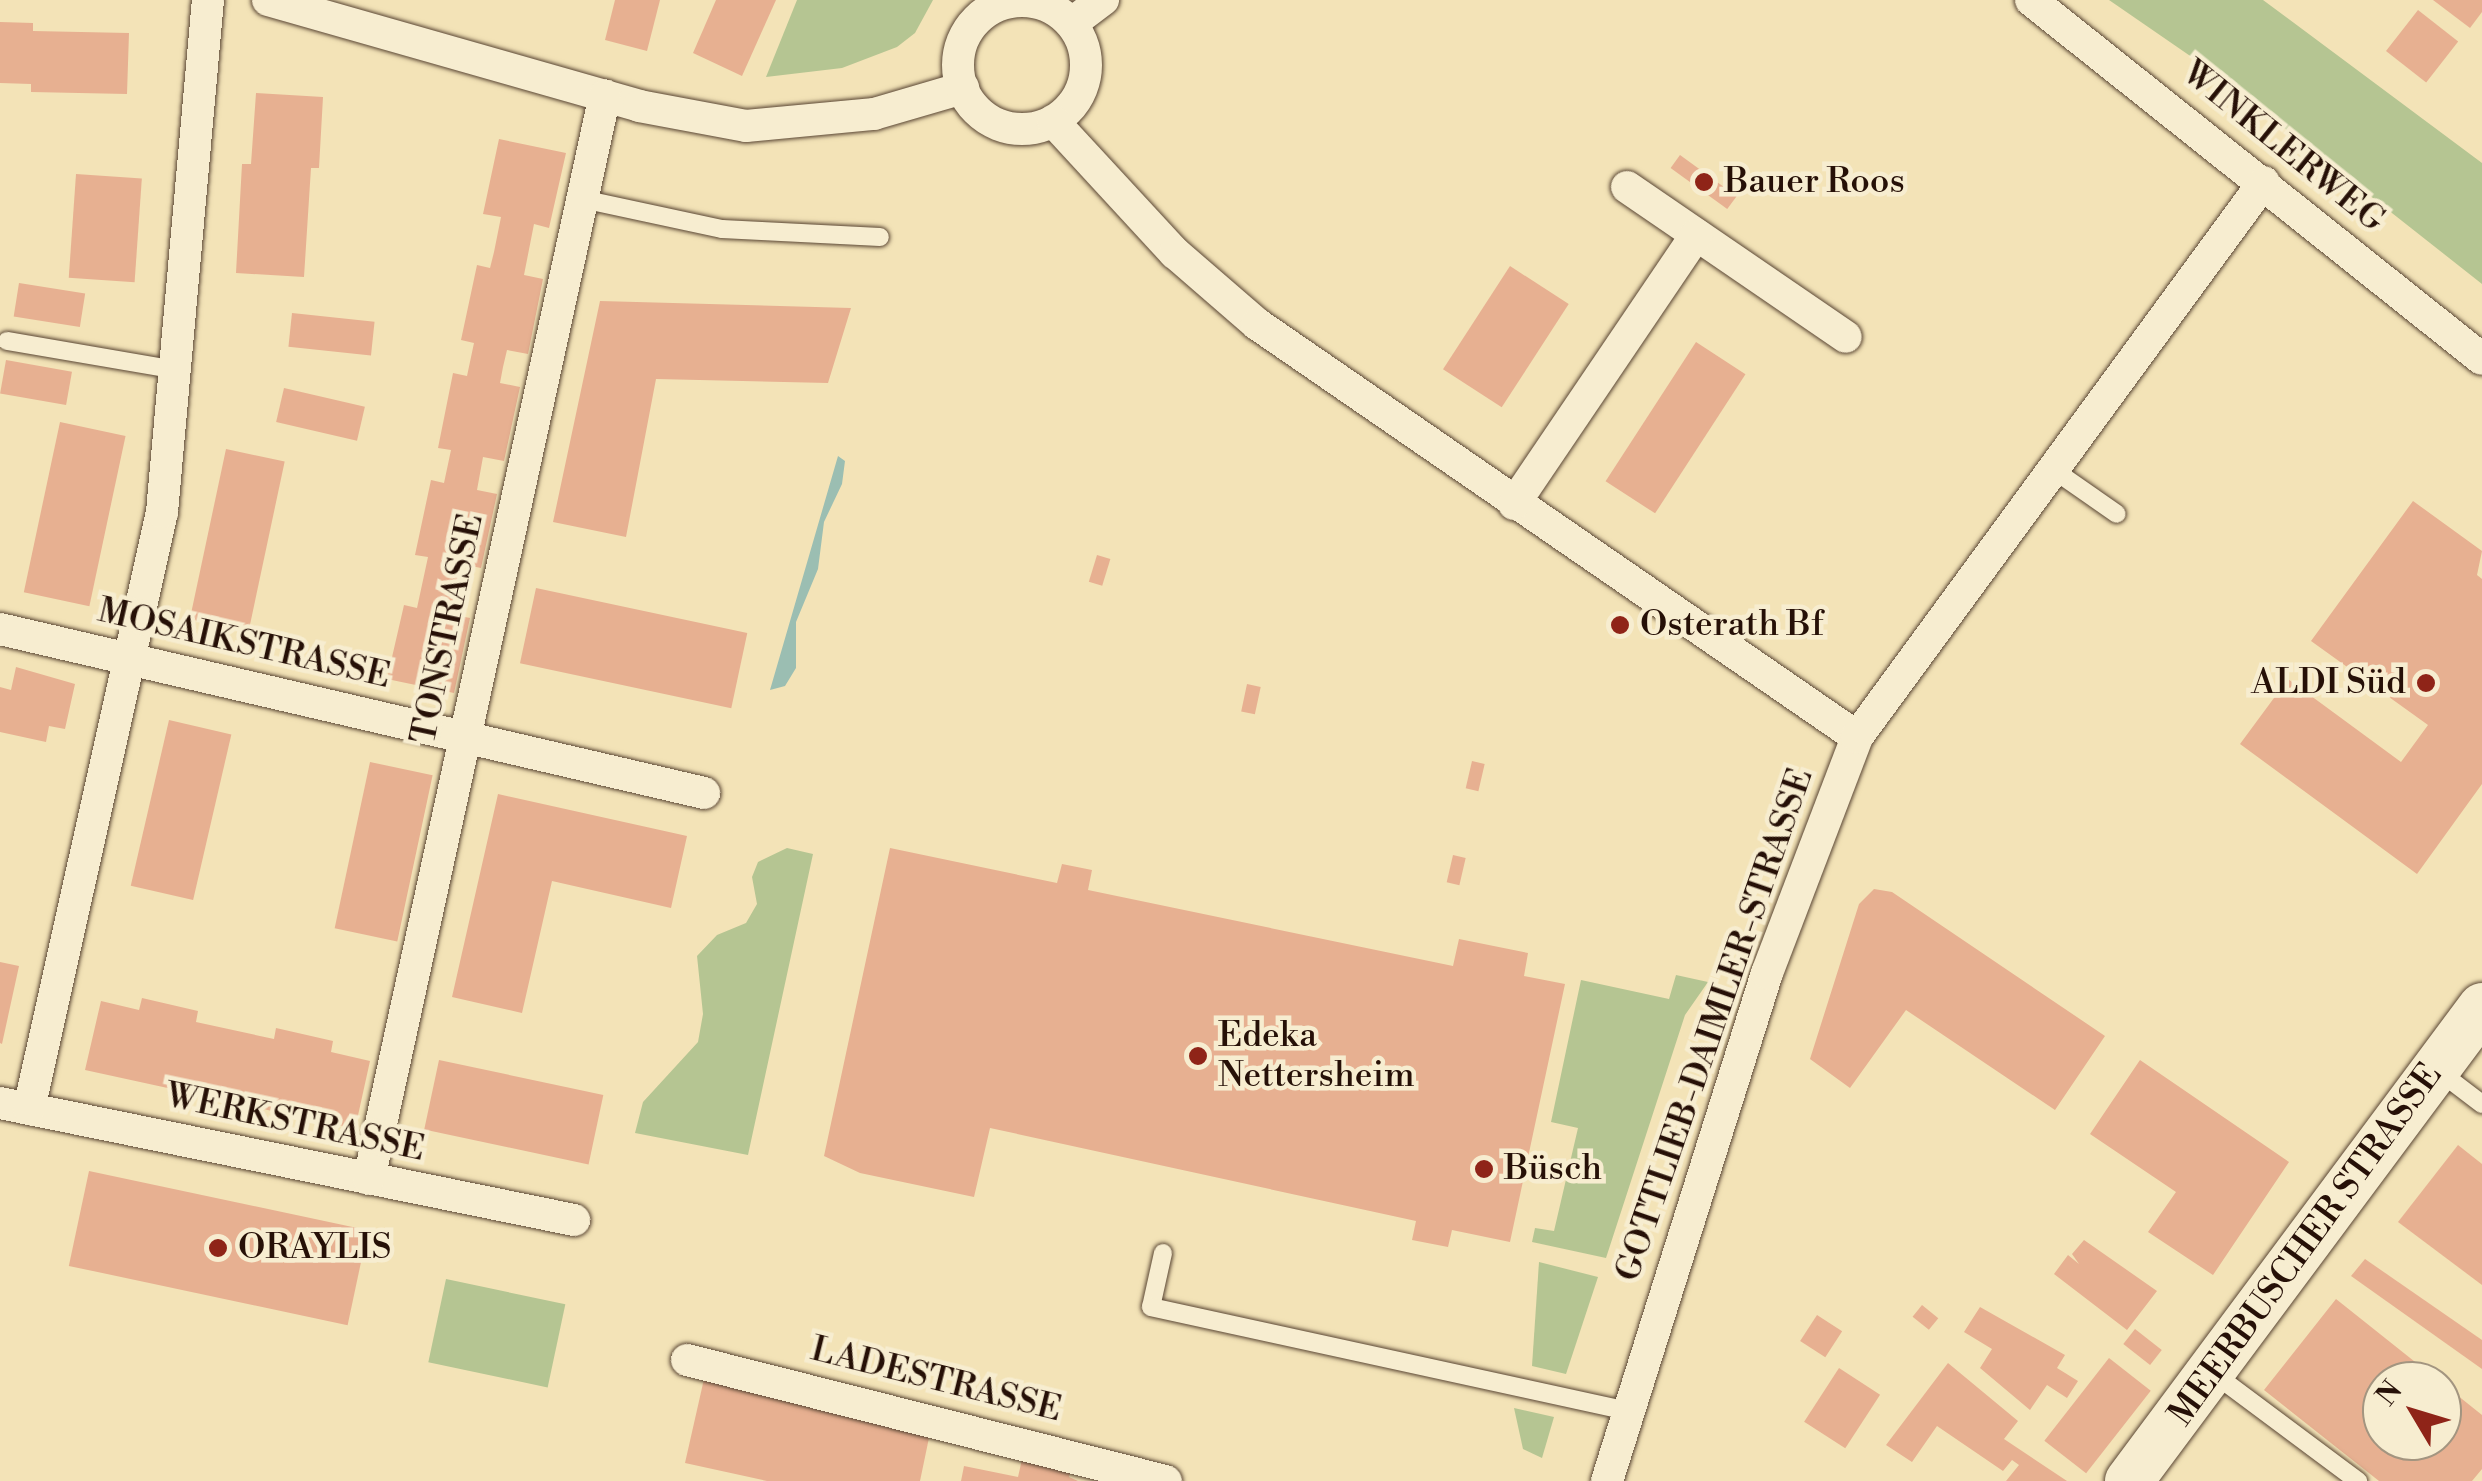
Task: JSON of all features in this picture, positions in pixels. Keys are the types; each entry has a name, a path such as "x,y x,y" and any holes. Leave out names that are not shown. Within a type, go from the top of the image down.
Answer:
{"main road":[{"name":"MEERBUSCHER STRASSE","path":"2130,1481 2482,1008"}],"street":[{"path":"15,1106 130,660 162,512 208,0"},
{"path":"268,0 605,95 746,126 874,114 963,88"},
{"path":"1072,23 1103,0"},
{"name":"WINKLERWEG","path":"2031,0 2264,182 2482,360"},
{"path":"1035,2 1072,23 1083,44 1084,85 1053,121 1036,128 1004,126 974,107 963,88 960,48 989,10 1035,2"},
{"name":"TONSTRASSE","path":"369,1179 605,95"},
{"path":"1053,121 1175,253 1257,324 1857,737"},
{"name":"GOTTLIEB-DAIMLER-STRASSE","path":"1607,1481 1768,973 1857,737 2264,182"},
{"path":"1627,187 1846,337"},
{"path":"1514,504 1696,236"},
{"name":"MOSAIKSTRASSE","path":"0,629 704,792"},
{"name":"WERKSTRASSE","path":"15,1106 574,1220"},
{"name":"LADESTRASSE","path":"687,1360 1166,1481"}],"lane":[{"path":"582,199 722,228 880,237"},
{"path":"6,341 177,370"},
{"path":"2051,468 2117,514"},
{"path":"2436,1069 2482,1104"},
{"path":"1163,1253 1151,1307 1629,1411"},
{"path":"2213,1373 2358,1481"}],"green space":[{"path":"797,0 933,0 915,33 897,47 842,68 766,77"},
{"path":"2109,0 2263,0 2482,163 2482,284 2212,71"},
{"path":"787,848 813,854 748,1155 635,1133 643,1102 698,1042 703,1014 697,956 717,935 746,923 757,904 752,877 758,862"},
{"path":"1676,975 1708,982 1685,1015 1606,1258 1532,1242 1535,1228 1554,1231 1578,1128 1551,1122 1581,980 1669,999"},
{"path":"1539,1262 1598,1277 1566,1374 1532,1366"},
{"path":"446,1279 565,1304 548,1388 428,1362"},
{"path":"1514,1408 1554,1417 1542,1458 1523,1449"}],"water":[{"path":"838,456 845,461 842,484 824,522 818,569 796,622 796,668 785,686 770,690"}],"building":[{"path":"615,0 660,0 647,51 605,40"},
{"path":"716,0 776,0 742,76 693,53"},
{"path":"2433,0 2482,0 2482,12 2470,28"},
{"path":"2418,10 2458,41 2426,82 2386,51"},
{"path":"0,22 33,23 33,31 129,33 127,94 31,92 31,84 0,83"},
{"path":"256,93 323,97 319,168 311,168 304,277 236,273 242,164 251,164"},
{"path":"499,139 566,153 549,228 534,224 524,275 543,279 528,354 507,350 503,367 500,383 520,387 504,461 483,457 477,490 497,494 481,568 461,564 450,614 470,618 454,693 387,679 404,605 417,608 428,557 415,555 431,480 444,483 451,450 438,448 453,373 467,376 474,343 461,340 477,265 490,268 494,252 501,217 483,214"},
{"name":"Bauer Roos","path":"1680,155 1737,196 1727,209 1671,168"},
{"path":"76,174 142,179 135,282 69,278"},
{"path":"1510,266 1569,304 1502,407 1443,369"},
{"path":"19,283 85,293 80,327 14,317"},
{"path":"600,301 851,308 828,383 656,379 626,537 553,522"},
{"path":"292,313 375,322 371,355 288,347"},
{"path":"1696,342 1745,374 1655,513 1606,481"},
{"path":"6,360 72,372 66,405 0,393"},
{"path":"284,388 365,407 357,441 276,422"},
{"path":"60,422 126,436 89,606 24,592"},
{"path":"226,449 285,461 249,632 190,619"},
{"name":"ALDI Süd","path":"2413,501 2482,551 2477,575 2482,579 2482,784 2417,874 2240,744 2288,679 2401,762 2428,725 2311,641"},
{"path":"1097,555 1110,559 1102,586 1089,582"},
{"path":"536,588 747,633 731,708 520,663"},
{"path":"16,667 75,684 65,729 49,726 46,742 0,732 0,687 11,690"},
{"path":"1247,684 1261,687 1255,714 1241,711"},
{"path":"169,720 231,734 193,900 131,886"},
{"path":"1472,761 1485,764 1478,791 1466,788"},
{"path":"370,762 433,775 397,942 335,928"},
{"path":"498,794 687,836 671,908 552,881 522,1013 452,997"},
{"name":"Edeka Nettersheim","path":"890,848 1057,883 1062,864 1092,870 1088,890 1453,966 1459,939 1528,953 1524,976 1565,984 1510,1242 1452,1230 1448,1247 1412,1240 1416,1221 990,1128 974,1197 860,1173 824,1156"},
{"path":"1453,855 1466,858 1459,885 1447,882"},
{"path":"1874,889 1892,892 2105,1036 2055,1110 1906,1010 1850,1088 1810,1059 1859,904"},
{"path":"0,962 19,966 2,1044 0,1043"},
{"path":"142,998 198,1011 196,1022 274,1039 276,1028 333,1041 331,1052 370,1061 355,1129 85,1070 101,1001 139,1010"},
{"path":"439,1060 603,1095 589,1164 424,1129"},
{"path":"2140,1060 2289,1162 2213,1275 2148,1232 2176,1192 2090,1134"},
{"path":"2458,1145 2482,1164 2482,1285 2398,1222"},
{"name":"ORAYLIS","path":"89,1171 368,1230 348,1325 69,1266"},
{"path":"2084,1240 2157,1291 2127,1330 2054,1274 2068,1255 2079,1264 2072,1254"},
{"path":"2365,1259 2482,1340 2482,1369 2351,1276"},
{"path":"2336,1299 2414,1361 2362,1361 2362,1461 2462,1461 2462,1399 2482,1415 2482,1469 2472,1481 2379,1481 2264,1390"},
{"path":"1922,1305 1938,1318 1929,1330 1913,1317"},
{"path":"1980,1307 2065,1355 2057,1368 2078,1381 2067,1398 2047,1385 2030,1410 1980,1368 1992,1349 1964,1332"},
{"path":"1817,1315 1842,1331 1825,1357 1800,1341"},
{"path":"2135,1329 2162,1350 2150,1365 2123,1344"},
{"path":"2109,1358 2151,1391 2086,1473 2044,1441"},
{"path":"1948,1363 2018,1421 2004,1439 2067,1481 2006,1481 2019,1465 2012,1460 2003,1471 1937,1426 1912,1462 1886,1445"},
{"path":"1839,1368 1880,1395 1845,1448 1804,1422"},
{"path":"704,1379 930,1433 920,1481 767,1481 685,1463"},
{"path":"1023,1455 1072,1465 1069,1477 1078,1481 961,1481 964,1466 1018,1477"}],"place":[{"name":"Bauer Roos","path":"1704,182"},
{"name":"Osterath Bf","path":"1620,625"},
{"name":"ALDI Süd","path":"2426,683"},
{"name":"Edeka Nettersheim","path":"1198,1056"},
{"name":"Büsch","path":"1484,1169"},
{"name":"ORAYLIS","path":"218,1248"}]}
